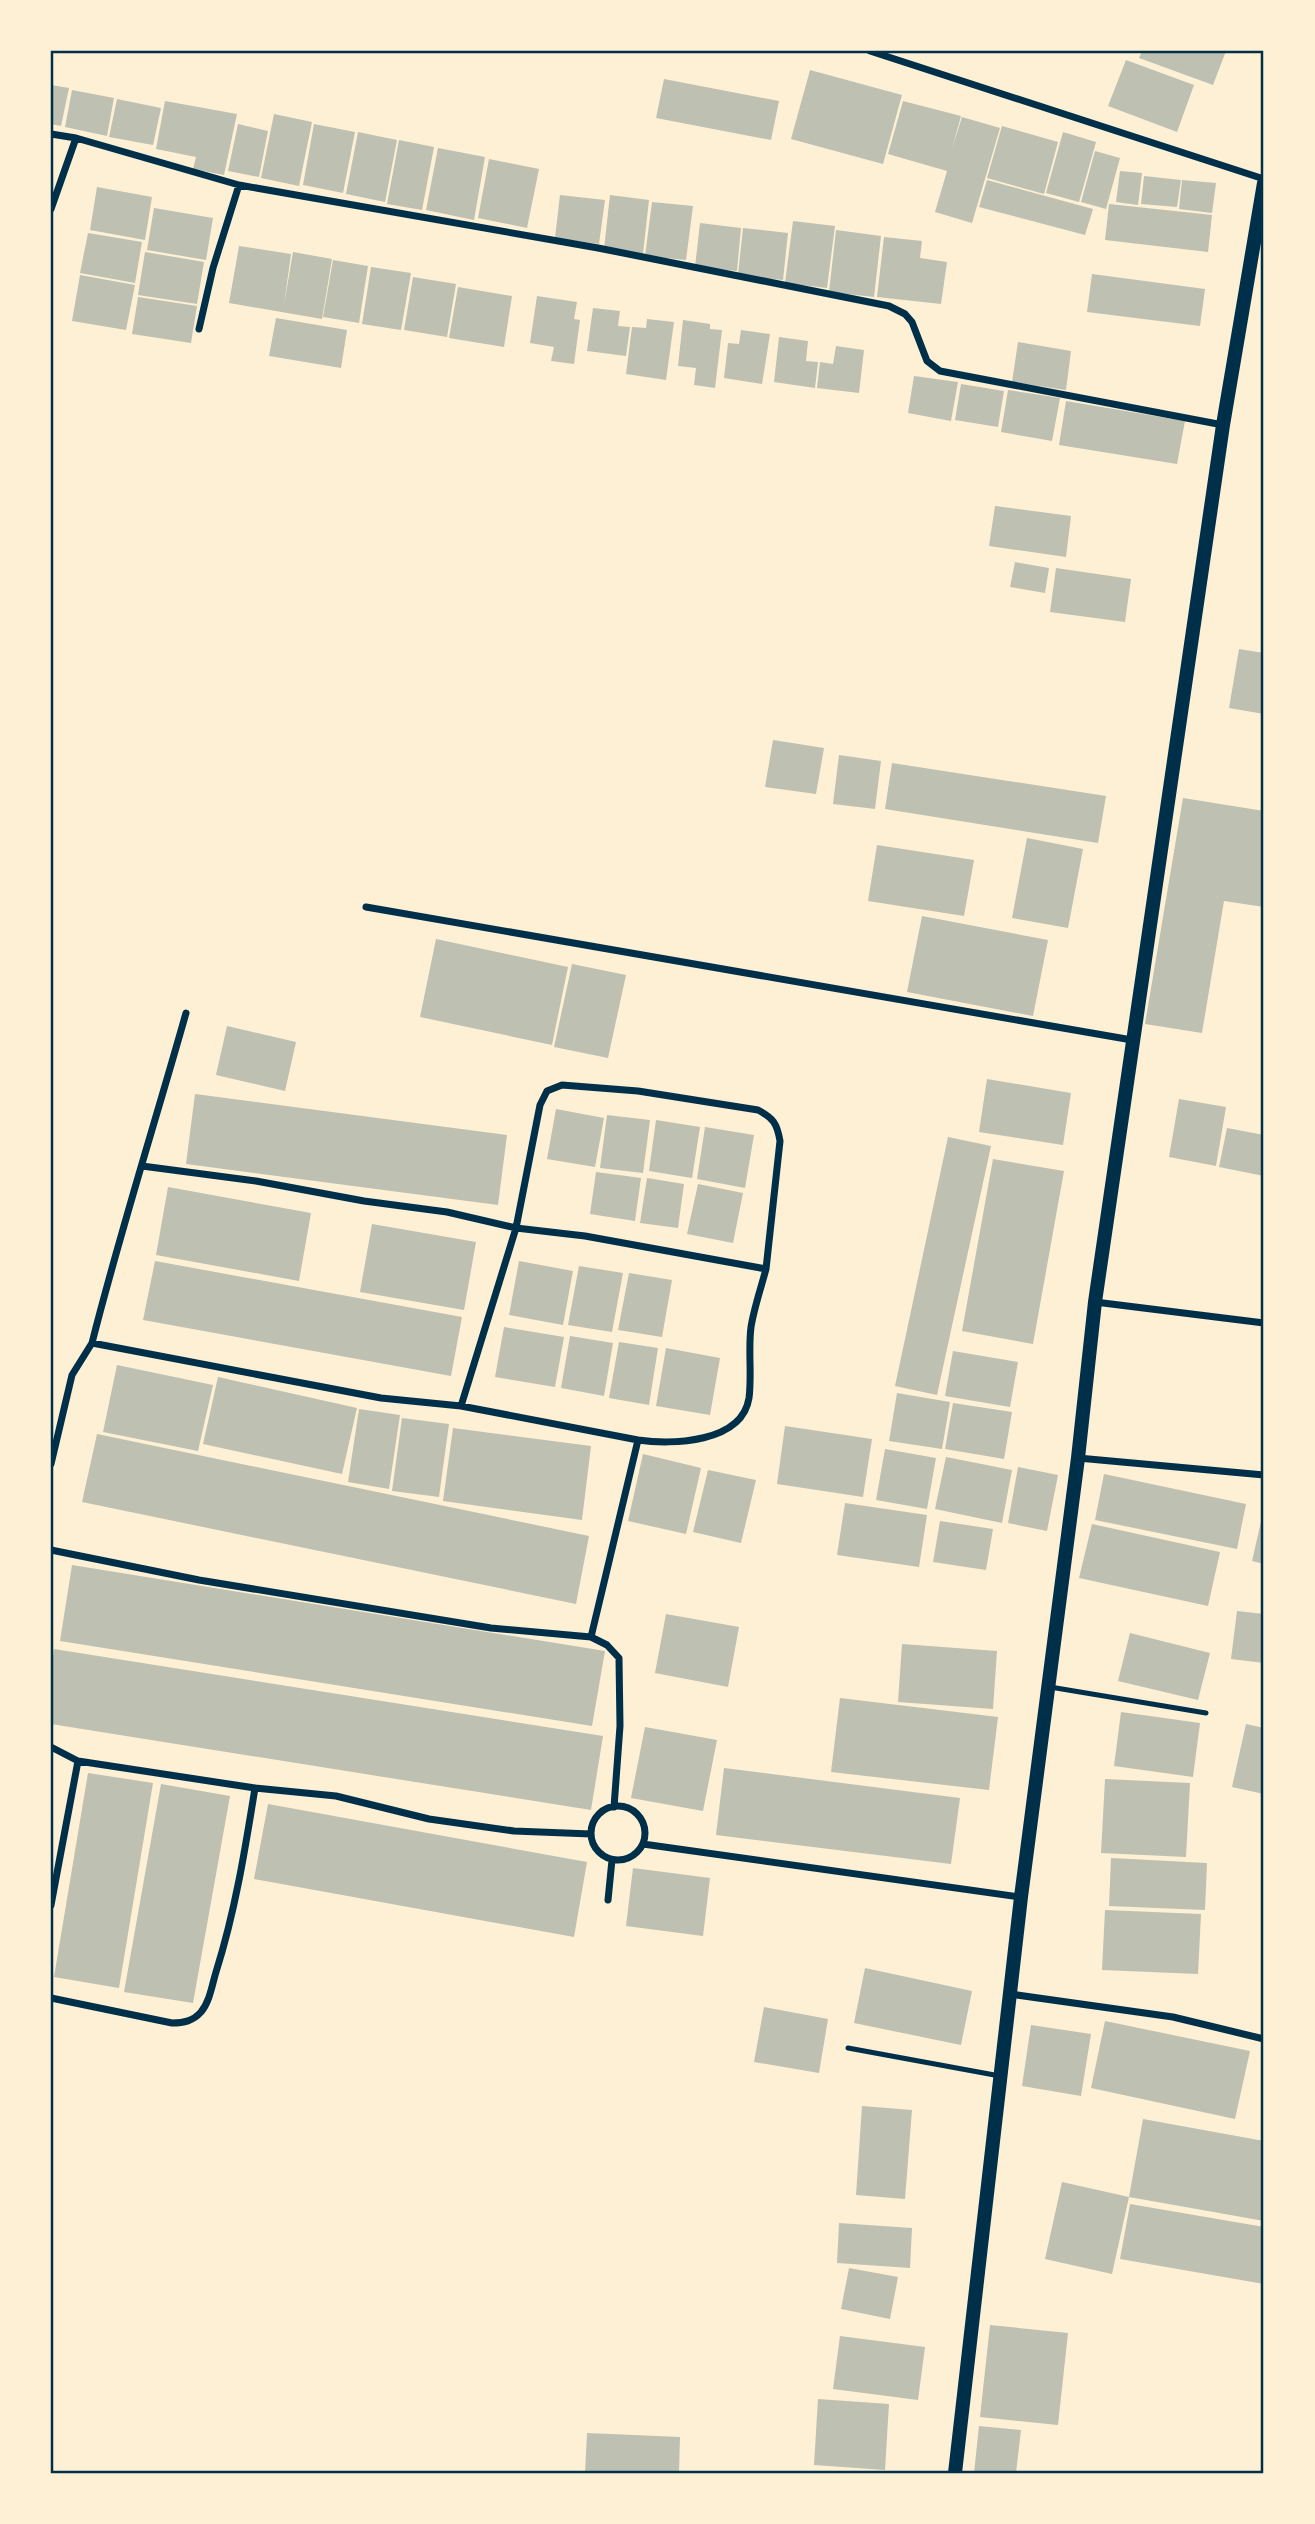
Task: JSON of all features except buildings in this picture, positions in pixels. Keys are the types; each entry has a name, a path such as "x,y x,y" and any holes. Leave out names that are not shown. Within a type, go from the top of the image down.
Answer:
{"main road":[{"path":"955,2473 1021,1896 1078,1458 1095,1302 1223,425 1264,181"}],"street":[{"path":"870,51 1264,181"},
{"path":"51,134 76,138 239,185 598,248 889,306 905,314 912,322 928,360 940,371 1223,425"},
{"path":"51,209 76,138"},
{"path":"199,329 213,268 239,185"},
{"path":"366,907 1132,1040"},
{"path":"51,1464 72,1375 92,1343 118,1238 142,1166 186,1013"},
{"path":"92,1343 381,1398 461,1406 638,1440 661,1443 711,1437 741,1416 749,1400 751,1327 766,1269 780,1141 777,1124 772,1118 758,1110 638,1091 562,1085 547,1091 540,1105 516,1228 461,1406"},
{"path":"142,1166 256,1181 364,1201 447,1212 516,1228 585,1236 766,1269"},
{"path":"1095,1302 1264,1323"},
{"path":"591,1637 638,1440"},
{"path":"1078,1458 1264,1475"},
{"path":"51,1550 199,1580 491,1628 591,1637 607,1645 619,1658 620,1726 614,1807"},
{"path":"51,1747 78,1761 255,1788 336,1796 429,1819 514,1831 591,1834"},
{"path":"51,1905 78,1761"},
{"path":"51,1998 172,2022 184,2023 201,2012 223,1950 241,1874 255,1788"},
{"path":"614,1807 622,1807 636,1812 641,1819 645,1835 640,1850 628,1859 612,1860 597,1850 591,1834 597,1816 614,1807"},
{"path":"643,1844 1021,1896"},
{"path":"608,1900 612,1860"},
{"path":"1010,1993 1173,2017 1264,2039"}],"lane":[{"path":"1047,1686 1206,1713"},
{"path":"848,2048 1000,2076"}]}
